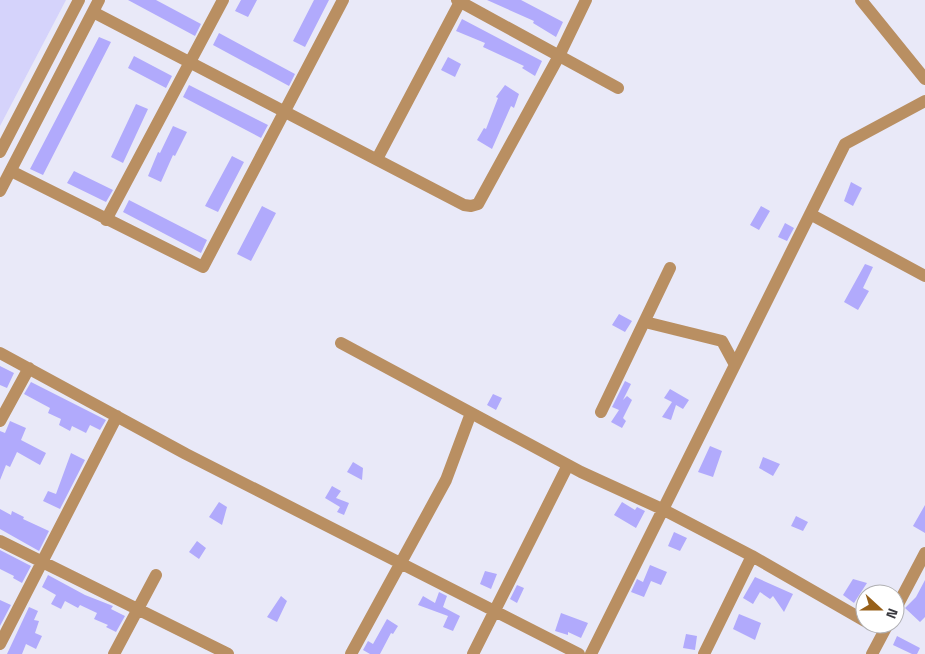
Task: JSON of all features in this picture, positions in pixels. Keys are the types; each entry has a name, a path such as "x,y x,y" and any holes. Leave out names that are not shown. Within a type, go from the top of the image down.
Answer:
{"street":[{"path":"0,152 79,0"},
{"path":"106,220 223,0"},
{"path":"11,171 203,267 343,0"},
{"path":"0,191 96,6 190,62 464,204 476,206 559,56 586,0"},
{"path":"861,0 925,79"},
{"path":"377,159 459,1 618,88"},
{"path":"591,654 845,144 925,101"},
{"path":"810,214 925,276"},
{"path":"601,412 670,268"},
{"path":"645,322 722,341 734,365"},
{"path":"341,343 568,465 662,509 752,556 855,615"},
{"path":"0,353 186,454 579,654"},
{"path":"0,421 29,368"},
{"path":"351,654 446,480 471,413"},
{"path":"0,644 117,416"},
{"path":"472,654 568,465"},
{"path":"0,541 228,654"},
{"path":"905,591 925,553"},
{"path":"704,654 752,556"},
{"path":"114,654 156,575"},
{"path":"872,654 883,634"}],"shaded area":[{"path":"0,0 66,0 0,126"}],"building":[{"path":"128,0 156,0 201,24 195,36"},
{"path":"241,0 257,0 248,17 235,11"},
{"path":"314,0 329,0 305,47 293,41"},
{"path":"487,0 521,0 563,22 556,37 533,23 534,21"},
{"path":"462,19 542,61 535,76 522,68 524,66 483,47 485,43 456,31"},
{"path":"219,33 295,74 289,86 213,45"},
{"path":"99,37 111,42 43,175 30,169"},
{"path":"134,56 172,76 166,88 128,68"},
{"path":"448,57 461,64 455,77 441,70"},
{"path":"189,85 268,125 261,138 183,97"},
{"path":"505,85 519,94 514,108 511,106 492,149 477,140 484,128 486,129 498,98 496,97"},
{"path":"136,104 148,109 123,163 111,157"},
{"path":"173,126 187,132 175,156 173,155 161,182 148,176 158,152 160,153"},
{"path":"232,156 244,162 218,212 205,206"},
{"path":"74,171 113,190 106,202 67,183"},
{"path":"851,182 862,188 853,206 844,201"},
{"path":"129,200 207,240 201,253 123,212"},
{"path":"262,206 276,213 251,261 237,254"},
{"path":"761,206 770,211 759,230 750,225"},
{"path":"785,223 794,228 787,241 778,237"},
{"path":"865,264 873,267 863,288 869,291 858,310 844,302"},
{"path":"619,314 632,321 625,332 612,325"},
{"path":"0,366 14,373 7,388 0,385"},
{"path":"625,381 631,384 623,400 627,396 632,400 623,418 626,421 622,428 611,422 619,410 612,407"},
{"path":"31,382 106,420 100,430 90,425 86,433 72,426 70,431 59,425 61,419 48,413 50,408 24,394"},
{"path":"670,389 689,400 683,409 676,405 671,420 662,417 672,402 664,398"},
{"path":"493,394 502,398 496,410 487,405"},
{"path":"10,421 26,428 21,440 46,453 40,465 17,452 10,467 6,465 0,480 0,431 5,433"},
{"path":"710,446 722,451 713,477 698,472"},
{"path":"71,453 85,460 60,509 43,501 48,491 56,494"},
{"path":"763,457 780,464 773,476 759,468"},
{"path":"353,462 363,468 362,480 347,472"},
{"path":"332,486 341,491 336,498 349,503 344,515 337,512 340,507 325,498"},
{"path":"219,502 227,507 222,525 209,517"},
{"path":"622,502 635,510 637,507 645,511 636,528 614,515"},
{"path":"925,505 925,533 913,526"},
{"path":"0,509 11,515 12,511 24,517 23,519 49,531 39,551 0,529"},
{"path":"796,516 808,522 803,531 791,526"},
{"path":"674,532 687,538 680,551 668,546"},
{"path":"197,541 206,548 199,559 189,552"},
{"path":"0,550 31,566 22,583 13,578 14,576 0,569"},
{"path":"650,565 667,572 661,585 651,581 644,597 631,592 637,579 643,582"},
{"path":"485,571 497,574 491,589 480,584"},
{"path":"48,575 85,595 113,606 111,609 125,616 116,632 106,627 108,625 94,619 97,613 80,605 78,608 65,601 61,609 51,604 56,595 42,587"},
{"path":"755,577 793,594 784,612 773,596 770,599 760,592 753,604 743,598"},
{"path":"853,579 867,583 855,584 854,603 843,595"},
{"path":"925,580 925,617 920,622 905,608 916,597"},
{"path":"517,585 524,588 517,603 510,599"},
{"path":"439,592 447,596 443,607 460,616 453,631 443,627 448,616 418,605 423,596 435,603"},
{"path":"281,596 287,601 277,622 267,617"},
{"path":"0,600 11,605 0,626"},
{"path":"29,607 38,611 34,620 39,621 35,633 42,636 36,649 26,644 22,654 7,654"},
{"path":"561,613 588,623 581,638 568,632 568,635 555,631"},
{"path":"739,614 761,623 755,640 733,629"},
{"path":"387,619 398,626 393,634 391,633 380,654 370,654 363,650 368,641 373,644"},
{"path":"686,634 697,636 695,650 683,648"},
{"path":"897,636 920,648 917,654 912,654 893,645"}]}
